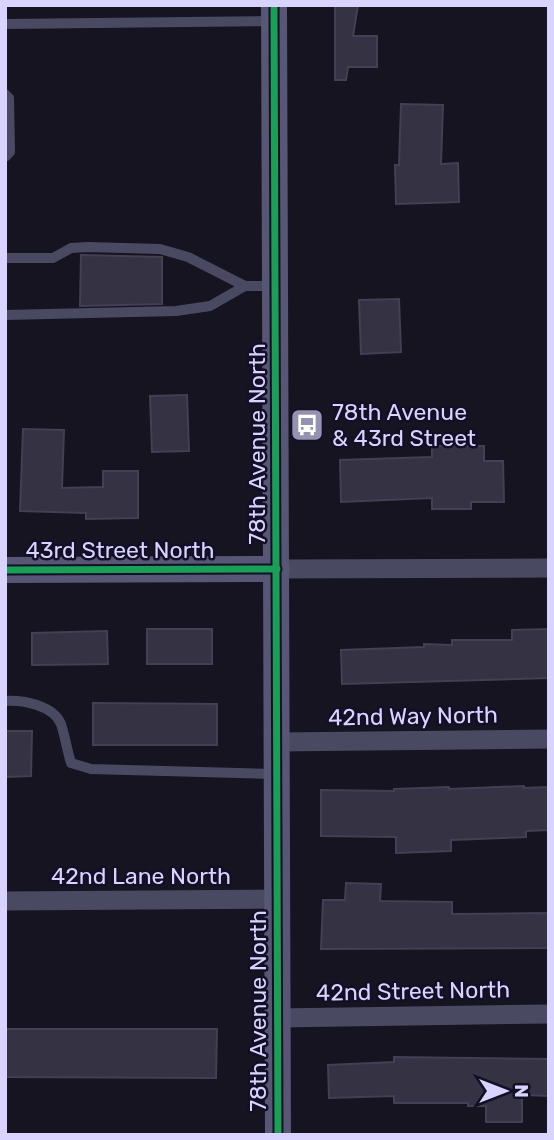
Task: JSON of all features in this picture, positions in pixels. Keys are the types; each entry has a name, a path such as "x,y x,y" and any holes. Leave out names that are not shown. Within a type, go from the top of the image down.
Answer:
{"street":[{"name":"78th Avenue North","path":"274,13 278,1135"},
{"name":"43rd Street North","path":"5,570 549,568"},
{"name":"42nd Way North","path":"277,743 549,739"},
{"name":"42nd Lane North","path":"5,901 277,899"},
{"name":"42nd Street North","path":"277,1018 549,1014"}],"lane":[{"path":"5,24 274,13"},
{"path":"5,94 9,98 10,152 5,157"},
{"path":"5,258 53,258 71,248 88,247 160,249 188,257 245,286 275,286"},
{"path":"5,315 176,311 210,306 245,286"},
{"path":"5,701 21,701 43,708 60,721 71,763 91,769 277,774"}],"building":[{"path":"335,5 358,5 353,36 377,36 377,67 348,67 346,80 335,80"},
{"path":"401,104 443,105 441,164 458,163 459,202 396,204 395,165 399,165"},
{"path":"81,255 162,257 162,304 80,306"},
{"path":"399,299 401,352 361,354 359,300"},
{"path":"187,395 189,451 152,452 150,396"},
{"path":"23,429 64,430 62,488 103,487 103,471 138,471 138,518 86,519 86,513 20,511"},
{"path":"432,446 484,446 484,461 503,461 504,502 471,502 471,509 432,509 432,498 341,502 340,460 432,457"},
{"path":"147,629 212,629 212,664 147,664"},
{"path":"549,629 549,678 342,684 341,650 424,647 424,644 452,645 452,640 512,640 512,630"},
{"path":"107,631 108,664 32,665 32,633"},
{"path":"93,703 217,704 217,745 93,745"},
{"path":"5,731 32,731 31,776 5,777"},
{"path":"549,787 549,830 526,831 526,837 451,840 451,851 396,853 396,837 321,836 321,790 394,791"},
{"path":"346,883 381,884 380,901 452,902 452,914 549,913 549,948 321,949 323,900 345,900"},
{"path":"5,1029 217,1029 216,1078 5,1077"},
{"path":"394,1057 549,1059 549,1096 522,1095 522,1122 486,1122 486,1106 468,1106 468,1103 394,1103 394,1096 329,1098 328,1065 394,1062"}],"cycle path":[{"path":"274,5 278,1135"},
{"path":"5,570 277,569"}],"place":[{"name":"78th Avenue & 43rd Street","path":"307,425"}]}
